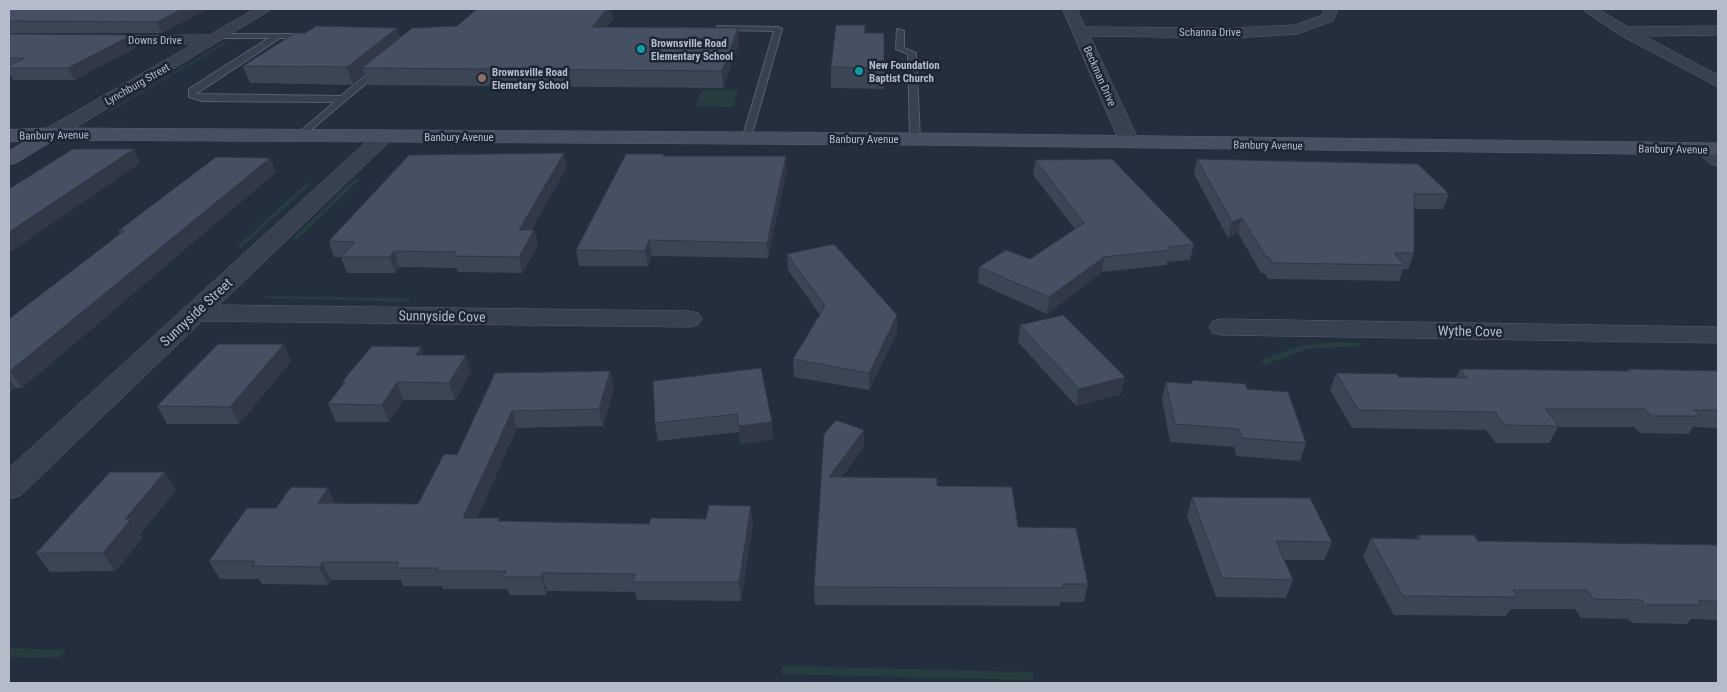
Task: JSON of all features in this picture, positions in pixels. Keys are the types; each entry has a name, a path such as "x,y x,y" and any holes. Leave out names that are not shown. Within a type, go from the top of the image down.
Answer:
{"street":[{"name":"Lynchburg Street","path":"9,159 265,9"},
{"name":"Beckman Drive","path":"1070,9 1130,143"},
{"name":"Schanna Drive","path":"1080,30 1233,33 1297,29 1328,18 1331,9"},
{"path":"1589,9 1625,32 1718,82"},
{"path":"1625,32 1718,30"},
{"name":"Downs Drive","path":"84,39 216,38"},
{"name":"Banbury Avenue","path":"9,136 51,134 915,139 1713,153"},
{"name":"Sunnyside Street","path":"9,487 382,136"},
{"name":"Sunnyside Cove","path":"195,313 689,319"},
{"name":"Wythe Cove","path":"1222,327 1718,335"}],"lane":[{"path":"712,28 778,29 747,139"},
{"path":"900,31 900,49 912,53 915,139"},
{"path":"278,36 192,91 192,95 202,98 344,99"},
{"path":"216,38 317,36"},
{"path":"300,136 383,66"}],"green space":[{"path":"225,42 229,42 106,114 111,109"},
{"path":"702,90 738,90 733,107 695,106"},
{"path":"354,179 360,179 298,239 292,239"},
{"path":"307,183 312,183 242,247 236,247"},
{"path":"267,296 410,298 408,302 265,298"},
{"path":"1333,342 1358,343 1360,346 1307,349 1264,365 1261,360 1300,346"},
{"path":"9,648 66,650 59,658 9,657"},
{"path":"782,666 1033,672 1033,680 781,674"}],"building":[{"path":"9,9 182,9 157,22 9,21"},
{"path":"477,9 607,9 592,27 738,28 722,71 362,68 412,28 457,26"},
{"path":"836,25 865,25 865,33 884,33 884,68 831,67"},
{"path":"316,26 397,28 347,67 243,66 295,33 305,33"},
{"path":"9,34 132,35 68,68 9,68 9,66 25,58 9,58"},
{"path":"73,149 134,149 9,232 9,189"},
{"path":"564,153 519,230 534,230 519,257 453,256 456,252 394,251 390,257 341,257 355,242 329,241 409,155"},
{"path":"626,154 664,154 663,156 786,156 767,243 649,240 645,251 576,250"},
{"path":"216,157 270,158 9,371 9,319 124,231 118,231"},
{"path":"1112,159 1194,244 1168,247 1170,250 1104,257 1049,297 979,267 1006,250 1030,259 1084,223 1035,160"},
{"path":"1197,159 1418,164 1449,194 1414,194 1414,253 1394,253 1405,265 1273,263 1269,257 1266,257 1242,218 1232,222"},
{"path":"834,244 897,315 869,373 793,359 825,306 787,254"},
{"path":"1063,315 1125,377 1079,389 1020,325"},
{"path":"218,344 284,344 230,407 157,406"},
{"path":"372,346 421,347 416,355 466,355 449,383 397,382 382,405 328,404 345,382 342,382"},
{"path":"761,368 772,422 739,426 737,414 655,423 653,381"},
{"path":"1460,369 1718,371 1718,410 1694,410 1701,416 1651,416 1645,409 1545,409 1559,426 1505,425 1495,412 1359,410 1336,373 1397,374 1399,377 1467,378"},
{"path":"610,371 599,409 512,411 463,518 500,518 498,521 649,524 651,518 706,519 709,505 751,506 739,582 633,582 635,574 542,573 541,577 503,577 506,571 436,571 438,568 396,568 399,562 322,562 319,567 252,566 255,561 209,561 247,508 276,508 291,487 328,488 318,503 418,504 444,454 457,455 495,373"},
{"path":"1192,380 1246,384 1247,389 1288,392 1306,443 1242,438 1239,429 1175,424 1166,382 1192,384"},
{"path":"836,420 864,430 829,477 937,478 937,486 1012,487 1018,527 1076,528 1088,584 1063,584 1063,588 814,587 824,434"},
{"path":"110,472 165,472 125,519 131,519 103,553 36,553"},
{"path":"1192,497 1310,498 1332,542 1276,541 1293,580 1222,578"},
{"path":"1418,535 1474,535 1478,541 1718,545 1718,601 1698,601 1702,605 1646,605 1642,600 1594,599 1587,590 1513,590 1518,597 1403,596 1371,538 1421,539"}],"place":[{"name":"Brownsville Road Elementary School","path":"641,49"},
{"name":"New Foundation Baptist Church","path":"859,71"},
{"name":"Brownsville Road Elemetary School","path":"482,78"}]}
